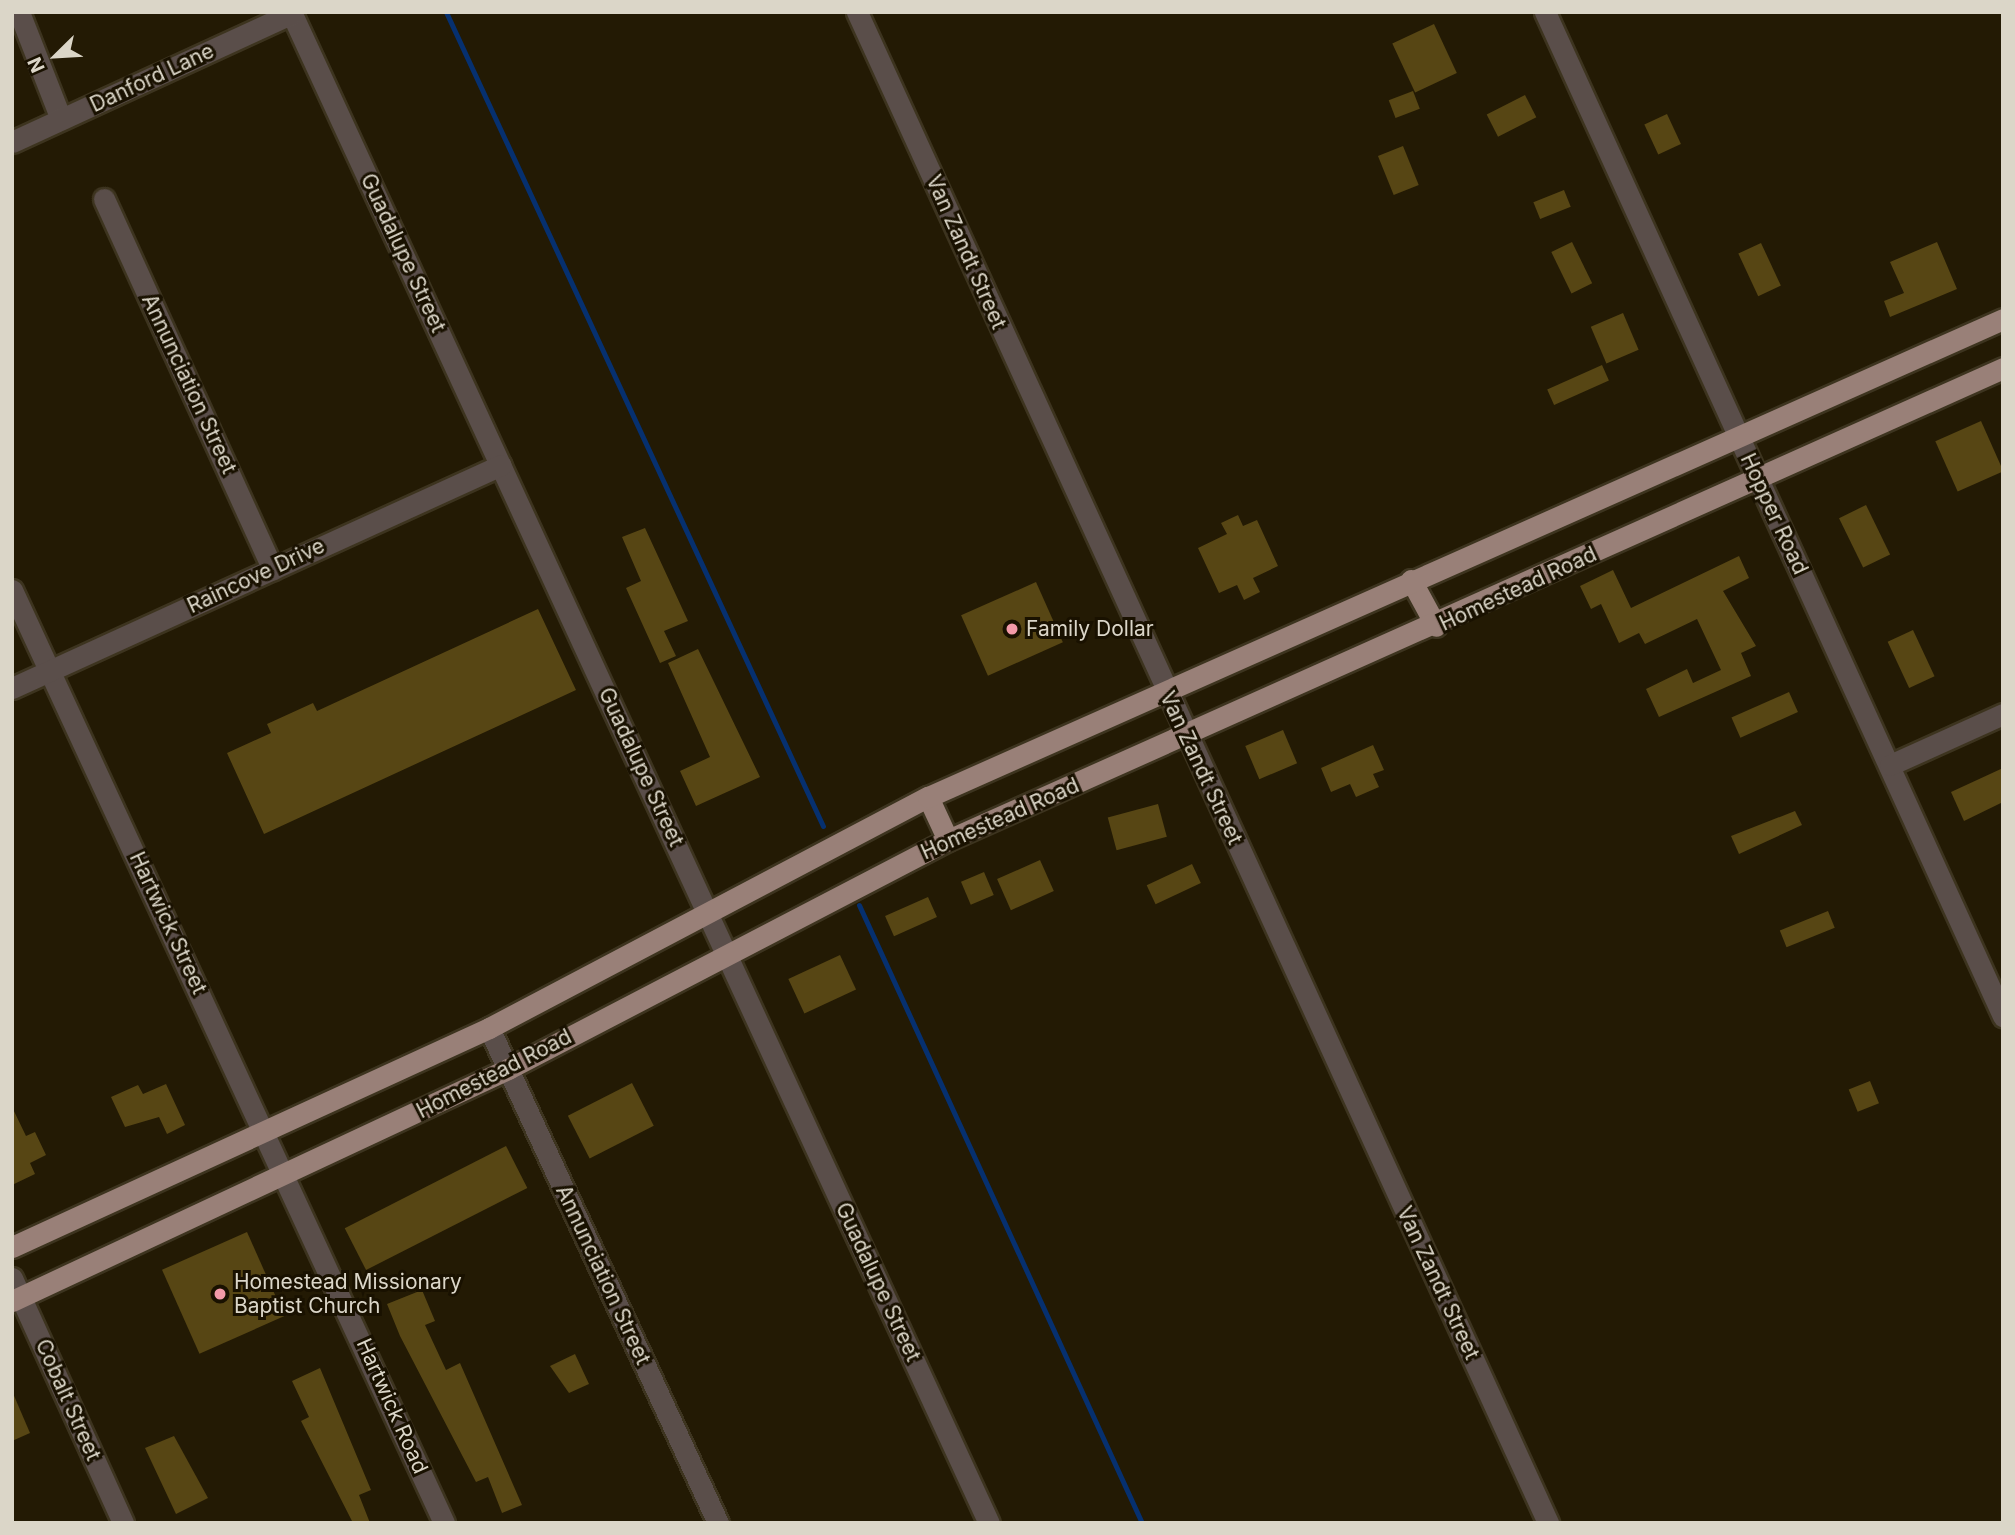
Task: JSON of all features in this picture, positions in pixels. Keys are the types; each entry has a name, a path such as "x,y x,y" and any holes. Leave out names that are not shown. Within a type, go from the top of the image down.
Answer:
{"main road":[{"name":"Homestead Road","path":"12,1247 489,1027 928,797 1411,580 1739,440 2003,319"},
{"name":"Homestead Road","path":"15,1292 287,1175 508,1069 948,840 1436,626 2003,368"},
{"path":"1411,580 1436,626"},
{"path":"928,797 948,840"}],"street":[{"path":"19,12 61,119"},
{"name":"Van Zandt Street","path":"857,12 1548,1523"},
{"name":"Hopper Road","path":"1545,12 2003,1016"},
{"name":"Danford Lane","path":"12,142 291,13"},
{"name":"Guadalupe Street","path":"291,13 989,1523"},
{"name":"Annunciation Street","path":"104,199 273,569"},
{"name":"Raincove Drive","path":"12,688 501,465"},
{"path":"12,590 50,670"},
{"name":"Hartwick Street","path":"50,670 287,1175"},
{"path":"1890,765 2003,714"},
{"name":"Annunciation Street","path":"489,1027 718,1523"},
{"name":"Hartwick Road","path":"287,1175 444,1523"},
{"name":"Cobalt Street","path":"15,1292 123,1523"}],"building":[{"path":"1434,24 1457,73 1415,92 1392,43"},
{"path":"1413,91 1420,109 1396,118 1389,100"},
{"path":"1525,95 1536,117 1498,137 1487,115"},
{"path":"1667,114 1681,144 1658,154 1644,125"},
{"path":"1403,146 1419,185 1394,195 1378,156"},
{"path":"1564,190 1571,207 1540,219 1533,202"},
{"path":"1572,242 1592,283 1571,293 1551,252"},
{"path":"1937,242 1957,289 1890,317 1884,301 1904,293 1890,262"},
{"path":"1761,243 1781,286 1758,296 1738,254"},
{"path":"1623,313 1639,350 1606,363 1591,327"},
{"path":"1602,365 1609,381 1554,405 1547,389"},
{"path":"1981,421 2003,471 1958,492 1935,441"},
{"path":"1866,505 1890,554 1863,568 1839,518"},
{"path":"1238,515 1243,526 1257,520 1278,566 1253,578 1260,592 1244,600 1237,585 1219,593 1198,548 1227,534 1221,523"},
{"path":"645,528 688,621 664,631 676,656 660,663 626,588 641,581 622,537"},
{"path":"1739,556 1749,578 1723,591 1756,646 1741,653 1751,676 1659,717 1646,689 1687,669 1693,683 1721,670 1697,619 1645,644 1639,633 1619,643 1601,604 1591,609 1580,586 1613,570 1631,608"},
{"name":"Family Dollar","path":"1036,582 1063,642 988,676 961,615"},
{"path":"538,609 576,690 264,834 227,753 271,733 267,724 313,703 317,711"},
{"path":"1913,630 1935,676 1909,688 1888,642"},
{"path":"698,649 760,777 696,806 680,771 710,757 668,663"},
{"path":"1789,692 1798,712 1740,738 1731,718"},
{"path":"1283,730 1297,763 1259,779 1245,746"},
{"path":"1373,745 1384,770 1373,774 1379,787 1356,797 1350,784 1331,792 1321,768"},
{"path":"2003,768 2003,802 1964,821 1951,792"},
{"path":"1158,804 1167,837 1117,850 1108,817"},
{"path":"1795,811 1802,825 1739,854 1731,836"},
{"path":"1040,860 1054,891 1011,910 997,879"},
{"path":"1192,864 1201,883 1156,904 1147,885"},
{"path":"984,872 994,895 971,905 961,882"},
{"path":"928,897 937,917 894,936 885,916"},
{"path":"1828,911 1835,928 1787,947 1780,930"},
{"path":"840,955 856,989 804,1014 788,979"},
{"path":"1870,1081 1879,1103 1858,1112 1849,1090"},
{"path":"632,1083 654,1126 590,1158 568,1116"},
{"path":"166,1084 185,1125 167,1134 159,1117 125,1127 111,1097 138,1085 143,1094"},
{"path":"12,1107 26,1136 35,1132 46,1155 30,1163 35,1174 12,1185"},
{"path":"506,1146 527,1188 366,1270 345,1228"},
{"path":"247,1232 284,1316 199,1354 162,1270"},
{"path":"422,1290 435,1321 425,1325 446,1370 460,1363 522,1505 502,1513 488,1477 476,1482 400,1336 387,1304"},
{"path":"575,1354 589,1384 569,1393 550,1366"},
{"path":"320,1368 371,1490 359,1495 370,1523 353,1523 301,1421 309,1417 292,1381"},
{"path":"12,1391 30,1433 12,1441"},
{"path":"174,1436 208,1498 176,1514 145,1448"}],"waterway":[{"path":"446,12 823,826"},
{"path":"859,905 1142,1523"}],"place":[{"name":"Family Dollar","path":"1012,629"},
{"name":"Homestead Missionary Baptist Church","path":"220,1294"}]}
